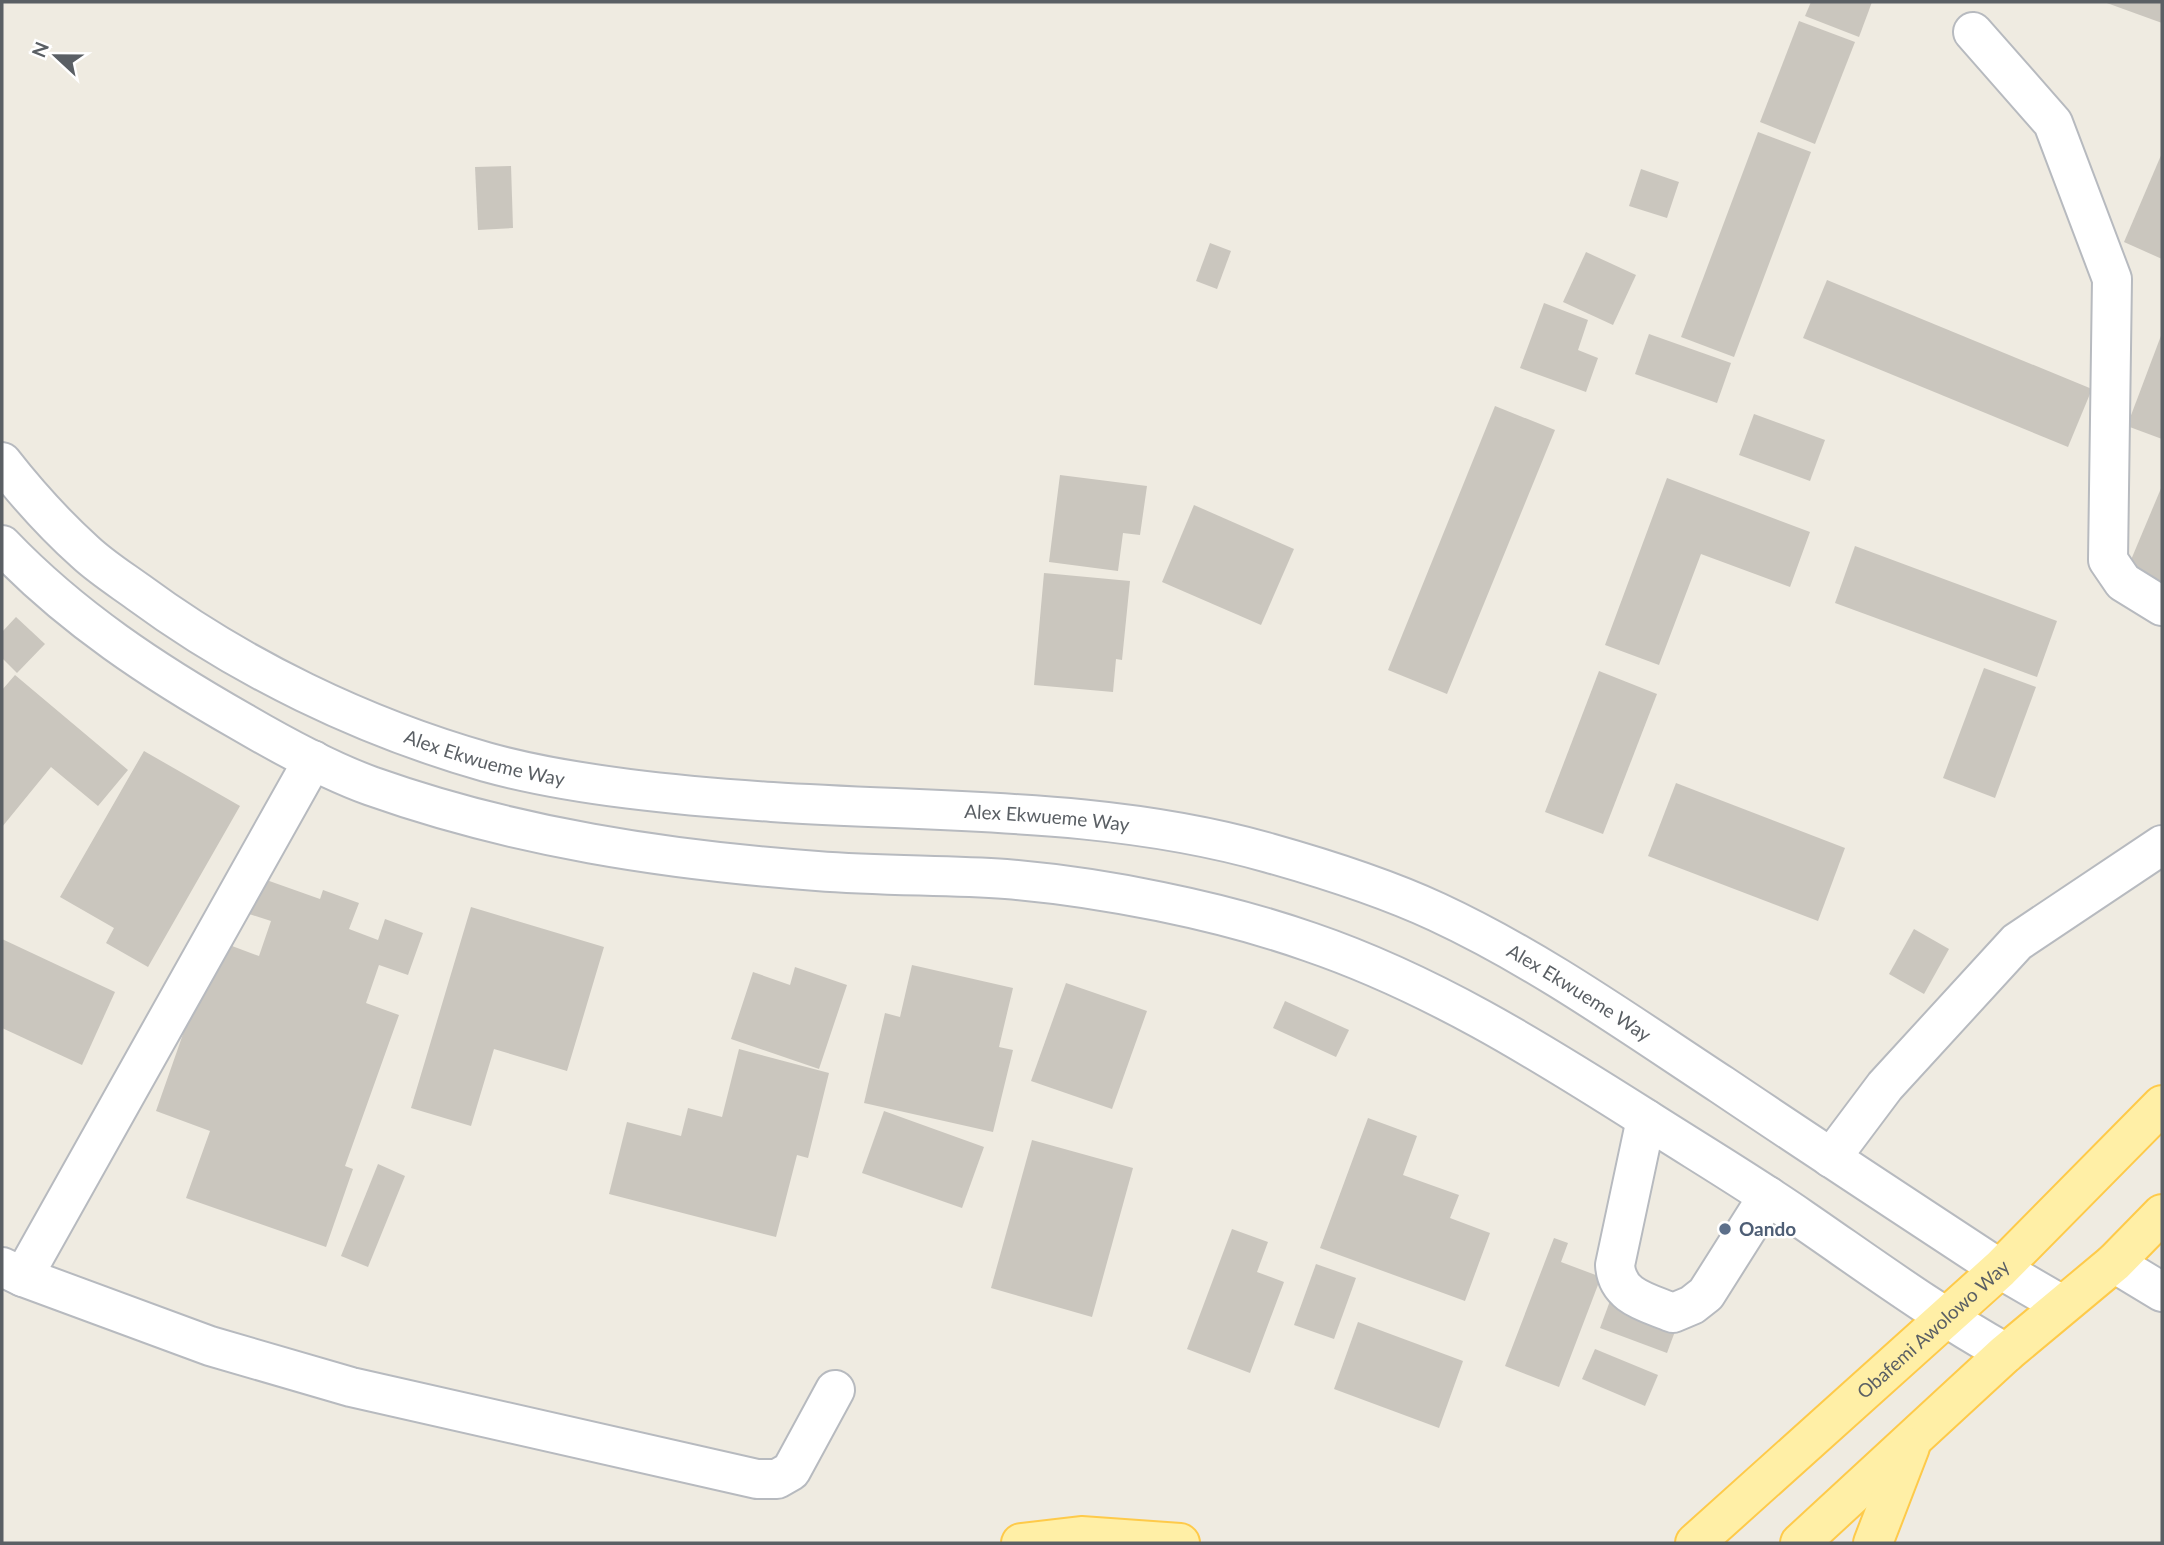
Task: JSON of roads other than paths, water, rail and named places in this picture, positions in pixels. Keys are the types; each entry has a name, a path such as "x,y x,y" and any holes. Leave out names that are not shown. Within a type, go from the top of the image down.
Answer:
{"main road":[{"name":"Obafemi Awolowo Way","path":"1707,1533 2000,1269 2162,1105"},
{"path":"1800,1543 2006,1353 2114,1263 2162,1214"},
{"path":"1873,1543 1913,1440"},
{"path":"1664,1543 1707,1533"},
{"path":"1021,1543 1081,1536 1180,1543"}],"street":[{"path":"1973,32 2053,123 2112,279 2108,560 2123,582 2162,606"},
{"name":"Alex Ekwueme Way","path":"2,462 86,554 160,608 242,660 304,692 390,728 488,762 584,780 774,802 1019,813 1174,831 1264,851 1357,880 1435,911 1515,953 1602,1006 2000,1269 2062,1305"},
{"path":"2,545 43,588 110,640 190,693 313,760 366,785 469,816 571,841 678,858 820,872 1010,880 1134,898 1224,916 1308,941 1384,970 1462,1007 1550,1058 1768,1196 1945,1319 2006,1353"},
{"path":"313,760 12,1272 210,1346 351,1387 757,1479 778,1479 791,1471 835,1391"},
{"path":"1831,1158 1885,1086 2017,942 2162,845"},
{"path":"1646,1119 1615,1265 1616,1279 1627,1294 1673,1313 1692,1305 1706,1294 1768,1196"},
{"path":"2114,1263 2162,1292"}],"place":[{"name":"Oando","path":"1725,1229"}]}
